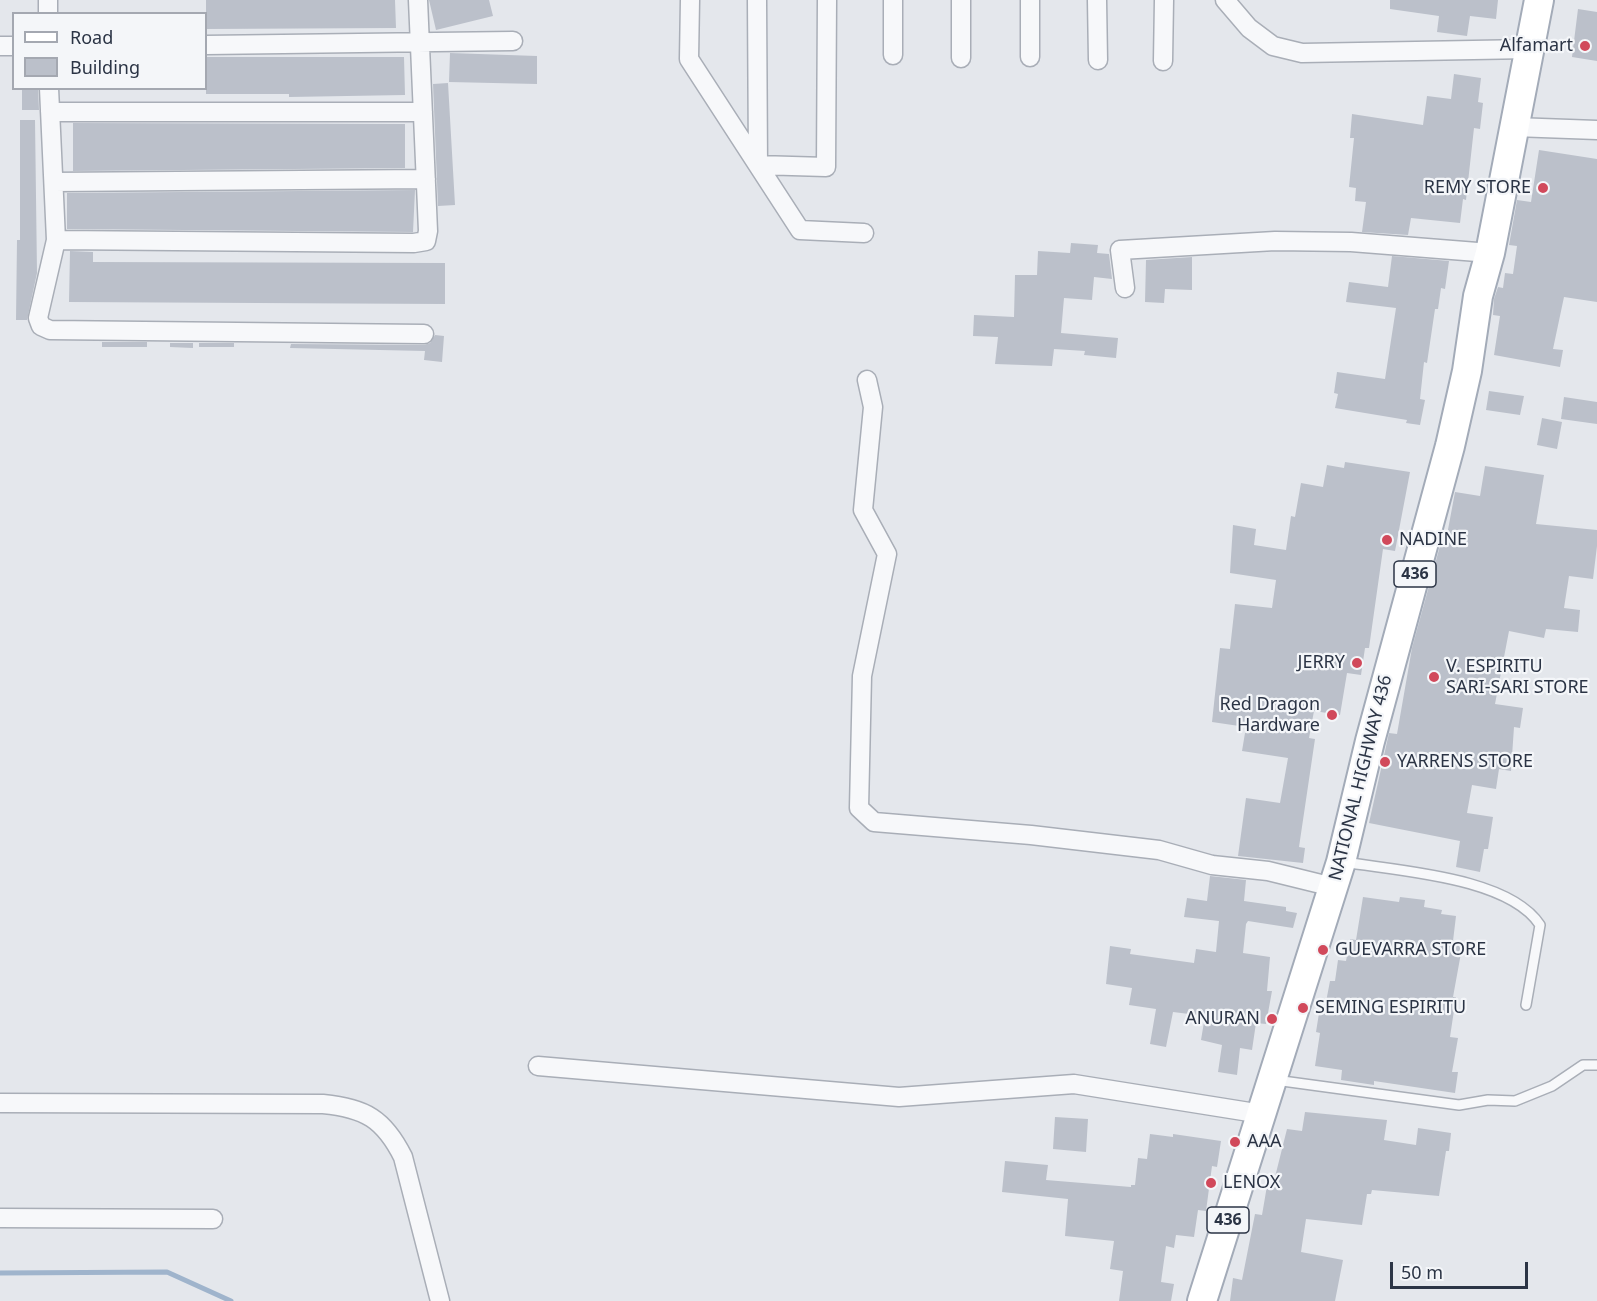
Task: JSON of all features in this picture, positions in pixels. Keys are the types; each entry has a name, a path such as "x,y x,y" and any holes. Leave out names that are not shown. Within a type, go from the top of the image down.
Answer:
{"main road":[{"name":"NATIONAL HIGHWAY 436","path":"1202,1301 1337,874 1370,741 1450,446 1467,371 1478,296 1490,253 1539,0"}],"street":[{"path":"56,240 414,243 426,241 428,231 418,0"},
{"path":"690,0 689,59 800,230 864,233"},
{"path":"757,0 758,165"},
{"path":"758,165 826,167 826,0"},
{"path":"893,0 893,55"},
{"path":"961,0 961,58"},
{"path":"1030,0 1030,57"},
{"path":"1097,0 1098,60"},
{"path":"1163,61 1164,0"},
{"path":"1225,0 1250,28 1273,46 1302,53 1530,49"},
{"path":"207,45 513,40"},
{"path":"49,90 56,240 38,318 41,326 50,330 424,334"},
{"path":"50,112 423,112"},
{"path":"1514,127 1597,130"},
{"path":"54,182 426,179"},
{"path":"1125,288 1120,250 1286,241 1351,242 1490,253"},
{"path":"867,380 873,406 863,510 887,554 862,676 859,808 874,822 1031,835 1159,850 1212,865 1268,871 1337,874"},
{"path":"538,1066 899,1097 1074,1084 1262,1114"},
{"path":"0,1102 323,1104 349,1107 371,1115 392,1135 403,1157 440,1301"},
{"path":"0,1218 213,1219"}],"lane":[{"path":"1337,874 1482,886 1532,912 1540,925 1526,1005"},
{"path":"1273,1080 1459,1105 1488,1100 1515,1101 1552,1086 1583,1065 1597,1065"}],"building":[{"path":"206,0 395,0 396,28 207,29"},
{"path":"429,0 489,0 493,16 436,30"},
{"path":"1390,0 1498,0 1496,19 1470,16 1467,36 1437,32 1439,16 1390,9"},
{"path":"1578,9 1597,12 1597,61 1572,57"},
{"path":"450,53 537,56 537,84 449,82"},
{"path":"207,57 404,57 405,95 289,97 289,94 206,94"},
{"path":"1454,74 1481,78 1478,102 1483,103 1480,129 1474,128 1466,200 1463,199 1460,223 1411,218 1408,235 1362,232 1366,202 1355,201 1356,188 1349,187 1354,138 1350,138 1352,114 1423,125 1427,96 1451,99"},
{"path":"448,83 455,205 438,206 433,84"},
{"path":"22,90 38,90 39,110 22,110"},
{"path":"20,120 35,120 37,273 27,320 16,320 17,240 20,240"},
{"path":"73,123 405,124 405,168 73,171"},
{"path":"1539,150 1597,159 1597,302 1564,297 1553,349 1563,350 1560,367 1494,355 1500,316 1493,315 1494,299 1498,287 1503,288 1505,273 1513,274 1517,246 1509,245 1517,200 1531,202"},
{"path":"415,190 413,232 67,229 67,193"},
{"path":"1071,243 1098,245 1097,253 1109,254 1112,279 1094,277 1092,300 1064,298 1061,333 1118,338 1116,358 1084,355 1085,351 1054,349 1052,366 995,364 998,337 973,336 974,315 1014,317 1015,275 1037,275 1038,251 1070,253"},
{"path":"70,251 93,252 93,262 445,263 445,304 69,302"},
{"path":"1392,256 1449,261 1445,289 1441,288 1438,309 1435,309 1427,363 1424,362 1420,399 1425,400 1420,425 1406,423 1407,420 1335,408 1338,394 1334,393 1337,372 1385,379 1396,308 1346,302 1349,282 1388,287"},
{"path":"1192,257 1192,290 1165,289 1164,303 1145,302 1146,260"},
{"path":"435,335 444,336 442,362 424,360 425,351 290,348 291,344 424,345 430,343"},
{"path":"102,342 147,342 147,347 102,347"},
{"path":"170,343 193,343 193,348 170,347"},
{"path":"199,343 234,343 234,347 199,347"},
{"path":"1489,391 1524,396 1520,415 1486,410"},
{"path":"1564,397 1597,402 1597,424 1561,419"},
{"path":"1542,418 1562,422 1557,449 1537,445"},
{"path":"1345,462 1410,472 1395,551 1383,549 1369,648 1365,648 1361,675 1347,673 1340,715 1314,711 1309,738 1315,739 1299,847 1305,848 1303,863 1238,856 1246,798 1280,803 1288,758 1242,751 1246,727 1212,722 1220,648 1230,649 1235,604 1272,608 1276,580 1230,573 1233,525 1256,529 1254,545 1286,550 1291,516 1295,517 1301,483 1323,487 1327,465 1344,468"},
{"path":"1485,466 1544,475 1536,524 1597,530 1597,546 1593,579 1569,576 1564,608 1580,610 1578,632 1546,629 1544,638 1509,631 1495,704 1523,708 1520,728 1514,727 1511,771 1499,769 1496,789 1472,785 1467,813 1493,817 1488,849 1484,849 1480,872 1456,867 1460,841 1369,823 1389,733 1397,734 1412,648 1443,535 1447,535 1455,492 1480,496"},
{"path":"1210,876 1246,880 1244,901 1286,907 1286,911 1297,913 1293,928 1248,921 1246,924 1243,953 1270,957 1267,991 1272,991 1266,1024 1256,1023 1252,1050 1240,1048 1237,1075 1218,1072 1222,1045 1201,1040 1205,1016 1173,1012 1166,1047 1150,1044 1156,1009 1129,1005 1132,988 1106,984 1110,946 1131,949 1130,954 1194,963 1196,949 1216,952 1219,921 1184,917 1187,898 1207,901"},
{"path":"1363,897 1399,902 1400,897 1425,900 1424,907 1442,910 1441,914 1456,916 1453,941 1463,942 1453,997 1456,997 1450,1037 1458,1038 1452,1072 1458,1072 1455,1093 1374,1081 1374,1085 1341,1080 1342,1070 1315,1066 1320,1033 1316,1032 1320,1007 1325,1007 1330,981 1335,981 1338,960 1346,961 1350,939 1356,940"},
{"path":"1305,1112 1387,1120 1384,1140 1416,1145 1418,1128 1451,1133 1439,1196 1372,1190 1371,1194 1367,1194 1362,1225 1306,1219 1301,1252 1343,1260 1335,1301 1230,1301 1233,1278 1242,1280 1255,1214 1262,1215 1268,1180 1274,1181 1287,1129 1302,1131"},
{"path":"1055,1117 1088,1119 1086,1152 1053,1149"},
{"path":"1150,1134 1173,1137 1173,1134 1221,1141 1217,1167 1212,1166 1206,1211 1198,1210 1194,1237 1176,1235 1174,1248 1166,1246 1161,1282 1174,1284 1171,1301 1119,1301 1123,1271 1110,1269 1114,1241 1065,1236 1068,1199 1002,1192 1005,1161 1048,1165 1046,1180 1131,1187 1135,1185 1138,1158 1147,1159"}],"waterway":[{"path":"0,1273 167,1272 231,1301"}],"place":[{"name":"Alfamart","path":"1585,46"},
{"name":"REMY STORE","path":"1543,188"},
{"name":"NADINE","path":"1387,540"},
{"name":"JERRY","path":"1357,663"},
{"name":"V. ESPIRITU SARI-SARI STORE","path":"1434,677"},
{"name":"Red Dragon Hardware","path":"1332,715"},
{"name":"YARRENS STORE","path":"1385,762"},
{"name":"GUEVARRA STORE","path":"1323,950"},
{"name":"SEMING ESPIRITU","path":"1303,1008"},
{"name":"ANURAN","path":"1272,1019"},
{"name":"AAA","path":"1235,1142"},
{"name":"LENOX","path":"1211,1183"}]}
